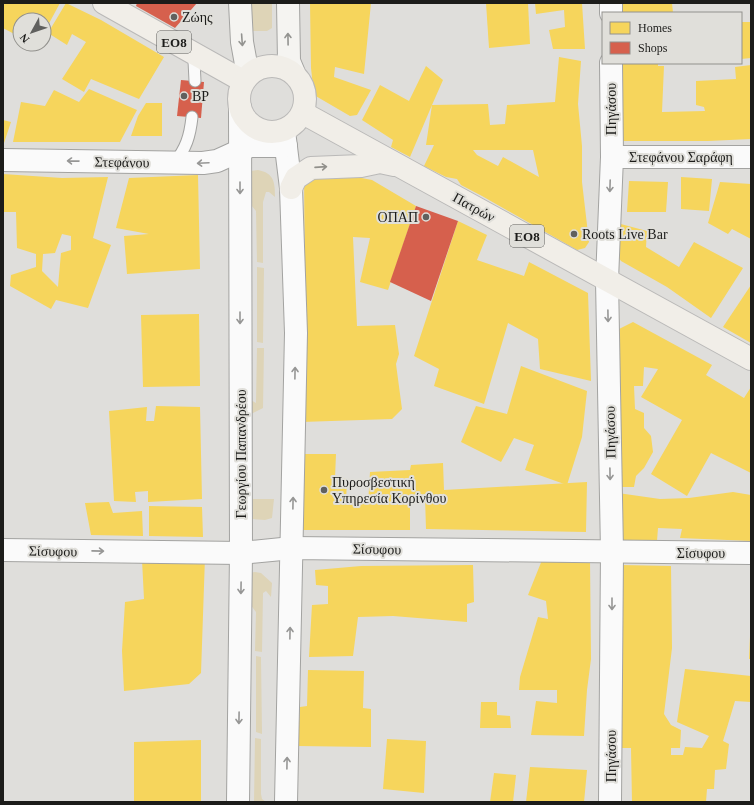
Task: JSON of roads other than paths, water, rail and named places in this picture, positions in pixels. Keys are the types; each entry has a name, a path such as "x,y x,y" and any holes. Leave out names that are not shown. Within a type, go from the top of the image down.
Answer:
{"main road":[{"name":"ΕΟ8","path":"104,3 190,51 246,78"},
{"path":"240,3 246,78"},
{"path":"288,3 289,61 294,73 301,81 306,91 306,103 303,113 285,138 252,125 244,117 240,107 239,94 246,78 256,69 266,66 285,68 294,73"},
{"name":"Πατρών","path":"303,113 751,359"},
{"path":"291,188 296,178 311,168 361,166 380,162 398,165"}],"street":[{"name":"Πηγάσου","path":"610,802 612,552 607,280 612,157 611,64"},
{"name":"Γεωργίου Παπανδρέου","path":"238,802 242,553 240,107"},
{"name":"Στεφάνου","path":"3,160 174,163 217,161 250,146 285,138"},
{"path":"285,138 291,188 296,333 286,802"},
{"name":"Στεφάνου Σαράφη","path":"612,157 751,157"},
{"name":"Σίσυφου","path":"3,550 242,553 292,548 751,553"}],"lane":[{"path":"190,51 194,62 195,81"},
{"path":"174,163 188,144 192,117"}],"place":[{"name":"Ζώης","path":"174,17"},
{"name":"BP","path":"184,96"},
{"name":"ΟΠΑΠ","path":"426,217"},
{"name":"Roots Live Bar","path":"574,234"},
{"name":"Πυροσβεστική Υπηρεσία Κορίνθου","path":"324,490"}]}
